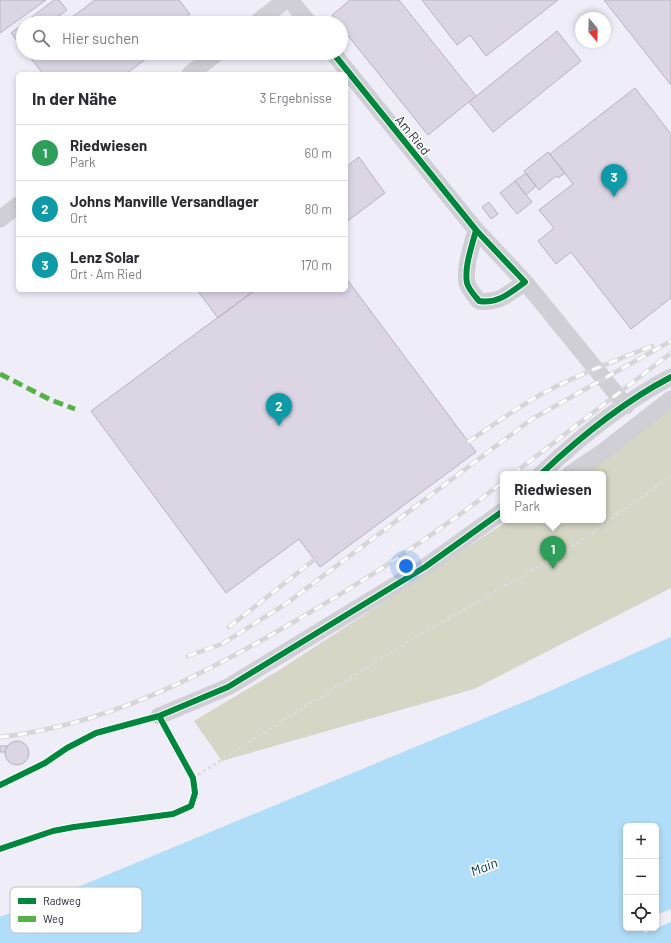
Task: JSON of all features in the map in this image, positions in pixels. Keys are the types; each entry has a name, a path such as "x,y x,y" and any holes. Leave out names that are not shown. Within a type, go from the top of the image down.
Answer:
{"street":[{"path":"265,16 286,0"},
{"path":"290,0 303,16"},
{"path":"193,72 208,60"},
{"name":"Am Ried","path":"339,60 476,230 525,282 626,406"},
{"path":"0,219 16,207"},
{"path":"476,230 467,269 467,283 479,301 489,302 502,298 525,282"},
{"path":"544,471 566,450 626,406 671,377"},
{"path":"574,471 604,451 671,399"},
{"path":"158,716 228,687 425,567 500,514"}],"path":[{"path":"606,522 671,476"},
{"path":"193,778 394,650 568,549 605,523"}],"green space":[{"path":"671,405 671,588 474,689 222,761 194,721 281,669 504,523 606,523 606,471 581,471"}],"water":[{"name":"Main","path":"671,637 671,909 659,914 659,823 623,823 623,931 643,931 645,933 650,931 659,931 659,927 671,922 671,943 0,943 0,917 10,913 10,933 142,933 142,887 78,887 543,694"}],"building":[{"path":"0,0 46,0 24,16 16,16 16,22 0,33"},
{"path":"54,0 59,0 67,10 59,16 33,16"},
{"path":"95,0 179,0 190,14 188,16 73,16"},
{"path":"350,0 399,0 476,96 428,135 348,36 348,16 332,15"},
{"path":"422,0 558,0 486,56 470,35 457,45"},
{"path":"604,0 671,0 671,85"},
{"path":"16,29 16,39 11,33"},
{"path":"557,31 581,61 493,132 469,102"},
{"path":"32,60 145,60 129,72 41,72"},
{"path":"635,88 671,134 671,298 631,329 571,252 556,264 538,241 554,228 539,210 573,184 550,154"},
{"path":"548,152 565,173 558,178 556,176 539,190 524,171"},
{"path":"359,157 385,193 348,221 348,165"},
{"path":"526,173 536,186 526,195 515,181"},
{"path":"515,181 532,202 517,214 500,193"},
{"path":"489,202 498,214 491,219 482,207"},
{"path":"348,281 476,452 320,567 299,539 226,593 91,411 252,292 348,292"},
{"path":"198,292 252,292 218,318"},
{"path":"17,741 26,744 29,753 26,762 17,765 8,762 5,753 8,744"},
{"path":"0,746 7,746 5,752 0,752"}],"railway":[{"path":"188,656 222,644 287,603 532,419 671,341"},
{"path":"468,442 520,407 553,388 652,346"},
{"path":"517,471 671,353"},
{"path":"0,737 39,731 77,722 151,696 186,680 256,644 318,608 426,539 500,484"},
{"path":"229,627 314,560"}],"marked path":[{"path":"0,374 51,400 75,409"}],"cycle path":[{"path":"339,60 476,230"},
{"path":"476,230 525,282 504,297 492,301 479,301 467,283 467,263 476,230"},
{"path":"544,471 571,447 619,409 671,377"},
{"path":"0,785 45,763 67,748 96,733 159,716 228,687 425,567 500,513"},
{"path":"0,849 53,831 173,814 191,806 195,793 193,778 159,716"}],"place":[{"name":"Lenz Solar","path":"614,197"},
{"name":"Johns Manville Versandlager","path":"279,426"},
{"name":"Riedwiesen","path":"553,569"}]}
